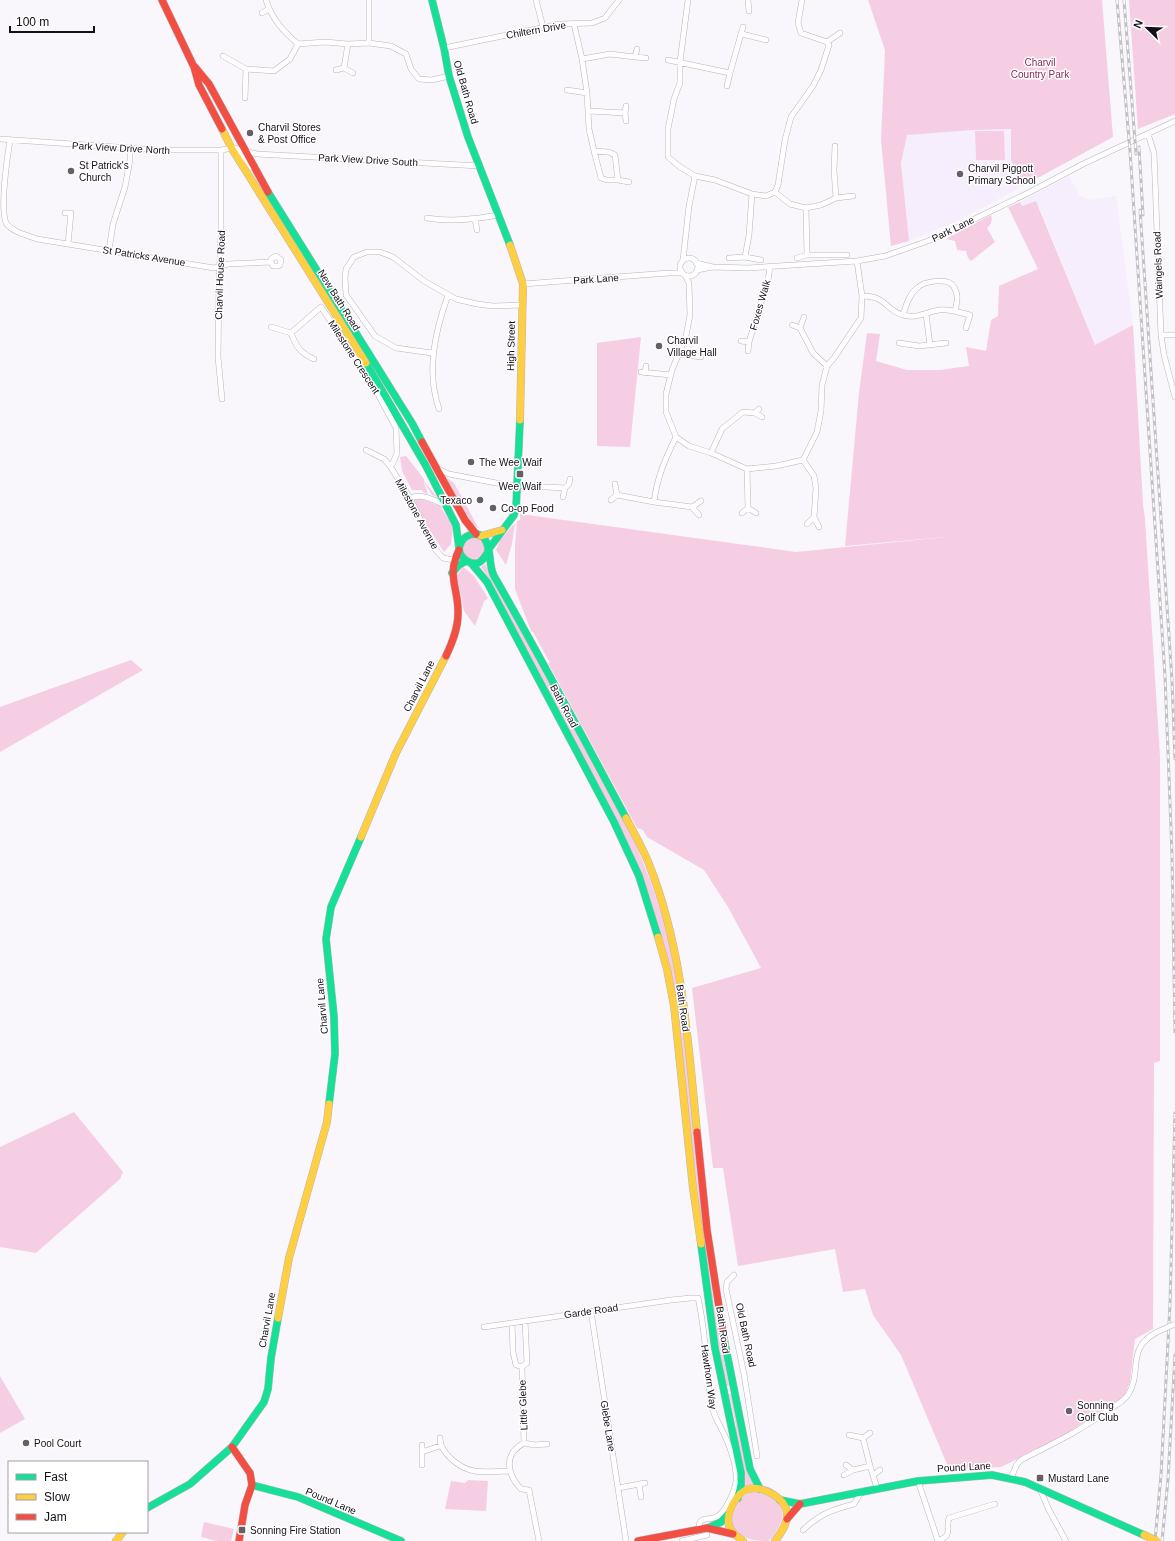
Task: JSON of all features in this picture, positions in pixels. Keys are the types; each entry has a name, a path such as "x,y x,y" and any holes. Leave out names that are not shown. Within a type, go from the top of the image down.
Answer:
{"main road":[{"name":"New Bath Road","path":"162,0 194,67 199,85 232,149 334,311 400,420 446,505 456,525 459,549"},
{"name":"Old Bath Road","path":"432,0 444,48 449,76 468,137 480,166"},
{"name":"New Bath Road","path":"194,67 209,84 244,150 252,162 257,174 412,423 465,520 478,535"},
{"name":"High Street","path":"480,166 523,284 518,486 516,509 509,523 502,530 488,551"},
{"path":"459,549 460,542 470,534 478,535 502,530"},
{"name":"Bath Road","path":"478,535 487,542 489,564 492,572 537,650 634,834 648,864 664,908 674,948 684,1000 711,1258 720,1318 751,1473 760,1489"},
{"name":"Bath Road","path":"459,549 461,557 469,562 487,582 614,822 639,876 656,928 666,963 674,1006 698,1221 723,1391 741,1473 742,1485 738,1498"},
{"name":"Charvil Lane","path":"148,1507 190,1484 232,1447 264,1402 268,1389 271,1358 289,1258 327,1122 336,1054 334,1017 326,939 331,907 396,753 452,644 457,625 458,611 453,588 452,573 453,560 459,549"},
{"path":"452,573 459,565 469,562 476,563 482,561 488,551"},
{"path":"723,1391 733,1388"},
{"path":"232,1447 250,1473 252,1485 245,1505 239,1541"},
{"name":"Pound Lane","path":"760,1489 780,1500 800,1504 918,1481 992,1475 1024,1482 1157,1541"},
{"name":"Pound Lane","path":"252,1485 298,1497 400,1541"},
{"path":"707,1532 729,1514 743,1491 749,1489 760,1489"},
{"path":"780,1500 786,1506 787,1519"},
{"path":"775,1541 787,1519 800,1504"},
{"path":"729,1514 728,1525 733,1534"},
{"path":"638,1541 699,1529 707,1532 733,1534 744,1541"},
{"path":"116,1541 122,1533"}],"street":[{"path":"266,0 269,9 279,27 298,44 325,42 348,44 369,43 391,46 406,54 411,70 419,80 432,80 449,76"},
{"path":"369,0 369,43"},
{"path":"536,0 543,27"},
{"name":"Chiltern Drive","path":"444,48 560,24 592,23 604,18 619,0"},
{"path":"688,0 680,62 680,83 674,99 668,129 668,157 680,168 696,176 715,180 752,194 766,196 775,192 778,185 785,140 791,117 811,89 821,70 829,45 827,42"},
{"path":"748,0 749,11"},
{"path":"802,0 798,23 801,33 827,42"},
{"path":"262,13 269,9"},
{"path":"574,24 582,59 587,92 589,111 588,129 601,178 629,182"},
{"path":"726,86 743,27"},
{"path":"827,42 840,33"},
{"path":"742,34 766,40"},
{"path":"224,56 246,69 274,71 290,59 298,44"},
{"path":"344,68 348,44"},
{"path":"635,57 637,49"},
{"path":"582,59 610,54 646,58"},
{"path":"668,60 730,73"},
{"path":"336,70 344,68 353,73"},
{"path":"245,98 246,69"},
{"path":"567,90 587,92"},
{"path":"626,106 626,121"},
{"path":"589,111 625,113"},
{"name":"Park Lane","path":"697,270 713,267 748,268 857,261 890,254 928,241 1030,192 1083,164 1175,121"},
{"name":"Waingels Road","path":"1148,134 1154,153 1161,335 1164,355 1175,396"},
{"name":"Park View Drive North","path":"0,139 52,144 196,151 232,149"},
{"name":"St Patricks Avenue","path":"10,140 4,172 4,214 7,224 17,232 36,239 214,268 228,264 270,262"},
{"path":"835,146 834,170 836,198"},
{"path":"109,250 112,224 125,188 130,160 130,148"},
{"name":"Park View Drive South","path":"232,149 234,148 257,154 480,166"},
{"path":"232,149 244,158 257,174"},
{"name":"Charvil House Road","path":"221,150 221,235 218,357 222,399"},
{"path":"594,151 609,152 615,155 618,180"},
{"path":"252,162 257,154"},
{"path":"689,284 680,269 686,245 689,206 696,176"},
{"path":"775,192 790,204 806,208 820,205 836,198 853,196"},
{"path":"745,258 749,235 752,194"},
{"path":"806,208 807,255"},
{"path":"68,244 71,213"},
{"path":"426,218 437,222 475,219 499,215"},
{"path":"475,219 477,230"},
{"path":"686,245 697,270 692,275 689,284 690,315 686,336 670,375 666,394 666,412 676,437 689,446 711,453 747,469 776,466 803,460"},
{"path":"432,353 396,348 375,336 346,295 346,269 354,257 367,252 380,252 393,257 424,281 448,295 477,304 493,306 522,305"},
{"path":"797,258 807,255 847,255"},
{"path":"729,258 761,260"},
{"path":"669,273 682,262 694,261"},
{"name":"Park Lane","path":"694,261 713,267"},
{"path":"803,460 817,432 821,411 822,385 827,366 834,358 846,338 860,322 862,296 857,261"},
{"name":"Foxes Walk","path":"748,351 749,342 768,280 770,267"},
{"name":"Park Lane","path":"523,284 669,273 684,274"},
{"path":"684,274 692,275"},
{"path":"903,315 908,302 918,287 934,281 952,284 958,301 955,312"},
{"path":"439,409 434,395 432,353 440,317 448,295"},
{"path":"862,296 878,298 894,311 903,315 914,317 940,309 970,315 966,328"},
{"name":"Milestone Crescent","path":"291,333 321,307 372,381 396,428 397,453 394,463 390,466"},
{"path":"926,314 930,345"},
{"path":"800,328 804,317"},
{"path":"792,325 800,328 813,353 827,366"},
{"path":"271,327 291,333 295,346 303,353 314,359"},
{"path":"1161,335 1175,335"},
{"name":"Foxes Walk","path":"741,341 749,342"},
{"path":"899,343 919,346 946,343"},
{"path":"679,354 701,357"},
{"path":"646,366 643,372 670,375"},
{"path":"711,453 722,429 743,412 757,411 762,417"},
{"path":"654,502 657,483 665,458 676,437"},
{"name":"Milestone Avenue","path":"366,450 384,459 390,466 410,498 434,548 443,558 453,560"},
{"path":"803,460 814,476 816,488 814,517 819,527"},
{"path":"438,469 449,474 518,486 565,488"},
{"path":"742,514 748,508 747,469"},
{"path":"563,497 565,488 569,484 570,479"},
{"path":"615,484 617,495"},
{"path":"617,495 692,507 701,501"},
{"path":"611,500 617,495"},
{"path":"410,498 414,496 423,497 446,505"},
{"path":"692,507 699,515"},
{"path":"748,508 756,513"},
{"path":"807,524 814,517"},
{"name":"Old Bath Road","path":"734,1275 727,1282 726,1289 744,1374 744,1384 757,1456"},
{"name":"Garde Road","path":"484,1327 671,1300 698,1298"},
{"name":"Hawthorn Way","path":"698,1298 707,1365 710,1402 725,1436 736,1474 733,1493 722,1512 716,1517 702,1520 699,1523 699,1529"},
{"name":"Glebe Lane","path":"591,1311 626,1541"},
{"name":"Little Glebe","path":"522,1367 527,1363 524,1321"},
{"name":"Little Glebe","path":"512,1323 513,1352 516,1365 522,1367"},
{"path":"1011,1478 1017,1464 1021,1460 1105,1413 1127,1396 1132,1385 1136,1358 1142,1343 1149,1336 1175,1324"},
{"name":"Little Glebe","path":"522,1367 524,1443"},
{"path":"733,1388 744,1384"},
{"path":"863,1438 870,1433"},
{"path":"849,1434 863,1438"},
{"path":"440,1438 440,1446 450,1458 461,1466 474,1471 509,1471 514,1481 522,1489 529,1490 539,1541"},
{"path":"863,1438 877,1488"},
{"name":"Little Glebe","path":"509,1471 512,1454 518,1446 524,1443 535,1445 546,1444"},
{"path":"422,1445 422,1465"},
{"path":"422,1452 440,1446"},
{"path":"846,1464 853,1470"},
{"path":"844,1475 853,1470 870,1466"},
{"path":"873,1475 880,1470"},
{"path":"918,1481 938,1541 946,1538 949,1532 947,1524 949,1518 995,1504"},
{"path":"618,1488 642,1484 641,1497"},
{"path":"1040,1489 1049,1510 1066,1541"},
{"path":"803,1530 815,1519 833,1510 854,1504 862,1491"},
{"path":"682,1532 683,1541 707,1532"}],"shaded area":[{"name":"Charvil Piggott Primary School","path":"1011,129 1011,160 1023,186 957,221 909,241 901,163 907,135"},
{"path":"1069,176 1080,196 1089,200 1116,196 1133,325 1095,345 1040,208 1022,206 1020,202"}],"green space":[{"name":"Charvil Country Park","path":"868,0 1102,0 1113,137 1023,186 1011,160 1011,129 907,135 901,163 909,241 891,246 881,140 885,50"},
{"path":"1129,0 1175,0 1175,114 1138,129"},
{"path":"975,131 1004,131 1005,160 976,160"},
{"name":"Sonning Golf Club","path":"1036,201 1095,345 1133,325 1143,505 1160,757 1160,1061 1154,1063 1153,1329 1135,1339 1130,1382 1124,1397 1056,1440 1001,1467 949,1469 901,1355 873,1315 865,1289 843,1292 835,1249 738,1266 723,1168 713,1168 692,988 761,968 728,907 704,870 647,837 643,830 637,828 548,663 550,663 533,632 531,631 515,589 515,545 517,521 520,520 520,514 796,552 946,537 845,546 859,393 867,333 880,334 876,361 907,370 940,370 969,366 966,347 986,351 991,320 998,316 999,286 1038,269 1008,207 1020,202 1022,206"},
{"path":"991,215 992,219 987,228 995,242 971,261 968,258 966,251 957,250 955,241 946,239"},
{"path":"641,337 630,447 597,446 597,343"},
{"path":"406,456 437,497 432,495 424,482 428,494 424,493 422,490 412,490 402,471 400,457"},
{"path":"447,478 454,483 479,529 471,522 447,481"},
{"path":"413,498 422,498 440,506 453,526 451,544 444,552 416,509"},
{"path":"515,523 512,544 506,565 496,550 500,540"},
{"path":"474,537 482,540 485,548 482,556 474,559 466,556 463,548 466,540"},
{"path":"485,564 605,784 636,845 651,882 662,916 671,949 683,1018 706,1247 717,1325 728,1386 725,1386 712,1307 678,1017 639,867 490,580 481,567"},
{"path":"463,567 474,576 488,598 484,601 475,626 464,611 457,576"},
{"path":"131,660 143,670 0,752 0,707"},
{"path":"74,1112 123,1172 120,1179 36,1253 0,1247 0,1147"},
{"path":"0,1376 25,1419 0,1433"},
{"path":"729,1394 731,1394 753,1484 745,1486 745,1474 735,1431 736,1426"},
{"path":"468,1480 488,1481 486,1511 445,1509 451,1481 465,1483"},
{"path":"751,1492 766,1495 772,1498 781,1507 781,1520 778,1528 768,1541 751,1540 739,1533 731,1523 735,1510 740,1501"},
{"path":"204,1522 234,1529 231,1541 217,1541 201,1537"}],"railway":[{"path":"1117,0 1130,151 1165,676 1172,854 1175,1032"},
{"path":"1124,0 1136,154"},
{"path":"1139,147 1143,215"},
{"path":"1140,210 1172,680 1175,759"},
{"path":"1155,1541 1161,1475 1170,1304 1175,1113"},
{"path":"1162,1541 1168,1479 1175,1355"}],"traffic: fast":[{"path":"432,0 444,48 449,76 468,137 510,245"},
{"path":"268,192 412,423 422,442"},
{"path":"366,363 426,466 456,525 459,547"},
{"path":"488,550 514,515 516,509 520,420"},
{"path":"488,552 481,561 474,563 467,561 461,556 459,549 460,545 467,536 477,534 484,538 488,547 494,576 545,666 626,818"},
{"path":"452,573 459,565 466,561"},
{"path":"471,563 487,582 614,822 639,876 658,937"},
{"path":"329,1104 335,1054 334,1017 326,939 331,907 361,837"},
{"path":"701,1244 715,1348 741,1473 741,1485 738,1498"},
{"path":"148,1507 190,1484 232,1447 264,1402 268,1389 271,1358 278,1318"},
{"path":"724,1339 750,1469 760,1489"},
{"path":"780,1500 800,1504 918,1481 992,1475 1025,1482 1144,1535"},
{"path":"252,1485 298,1497 401,1541"},
{"path":"708,1528 721,1522 729,1513"}],"traffic: slow":[{"path":"222,129 232,149 366,363"},
{"path":"510,245 523,284 520,420"},
{"path":"481,536 502,530"},
{"path":"361,837 396,753 446,656"},
{"path":"626,818 649,864 670,930 677,963 687,1030 697,1132"},
{"path":"658,937 667,969 674,1006 693,1188 701,1244"},
{"path":"278,1318 289,1258 327,1122 329,1104"},
{"path":"743,1541 730,1528 730,1511 739,1495 748,1489 754,1488 767,1491 774,1495 779,1499 786,1510 786,1523 775,1541"},
{"path":"116,1541 122,1533"},
{"path":"1144,1535 1157,1541"}],"traffic: jam":[{"path":"162,0 194,67 199,85 222,129"},
{"path":"195,67 209,84 268,192"},
{"path":"422,442 465,520 476,534"},
{"path":"446,656 454,636 458,620 458,605 453,575 455,559 459,550"},
{"path":"697,1132 707,1230 724,1339"},
{"path":"232,1447 250,1473 252,1485 245,1505 239,1541"},
{"path":"787,1519 800,1504"},
{"path":"638,1541 707,1528 733,1534"}],"place":[{"name":"Charvil Stores & Post Office","path":"250,133"},
{"name":"St Patrick's Church","path":"71,171"},
{"name":"Charvil Piggott Primary School","path":"960,174"},
{"name":"Charvil Village Hall","path":"659,346"},
{"name":"The Wee Waif","path":"471,462"},
{"name":"Wee Waif","path":"520,474"},
{"name":"Texaco","path":"480,500"},
{"name":"Co-op Food","path":"493,508"},
{"name":"Sonning Golf Club","path":"1069,1411"},
{"name":"Pool Court","path":"26,1443"},
{"name":"Mustard Lane","path":"1040,1478"},
{"name":"Sonning Fire Station","path":"242,1530"}]}
